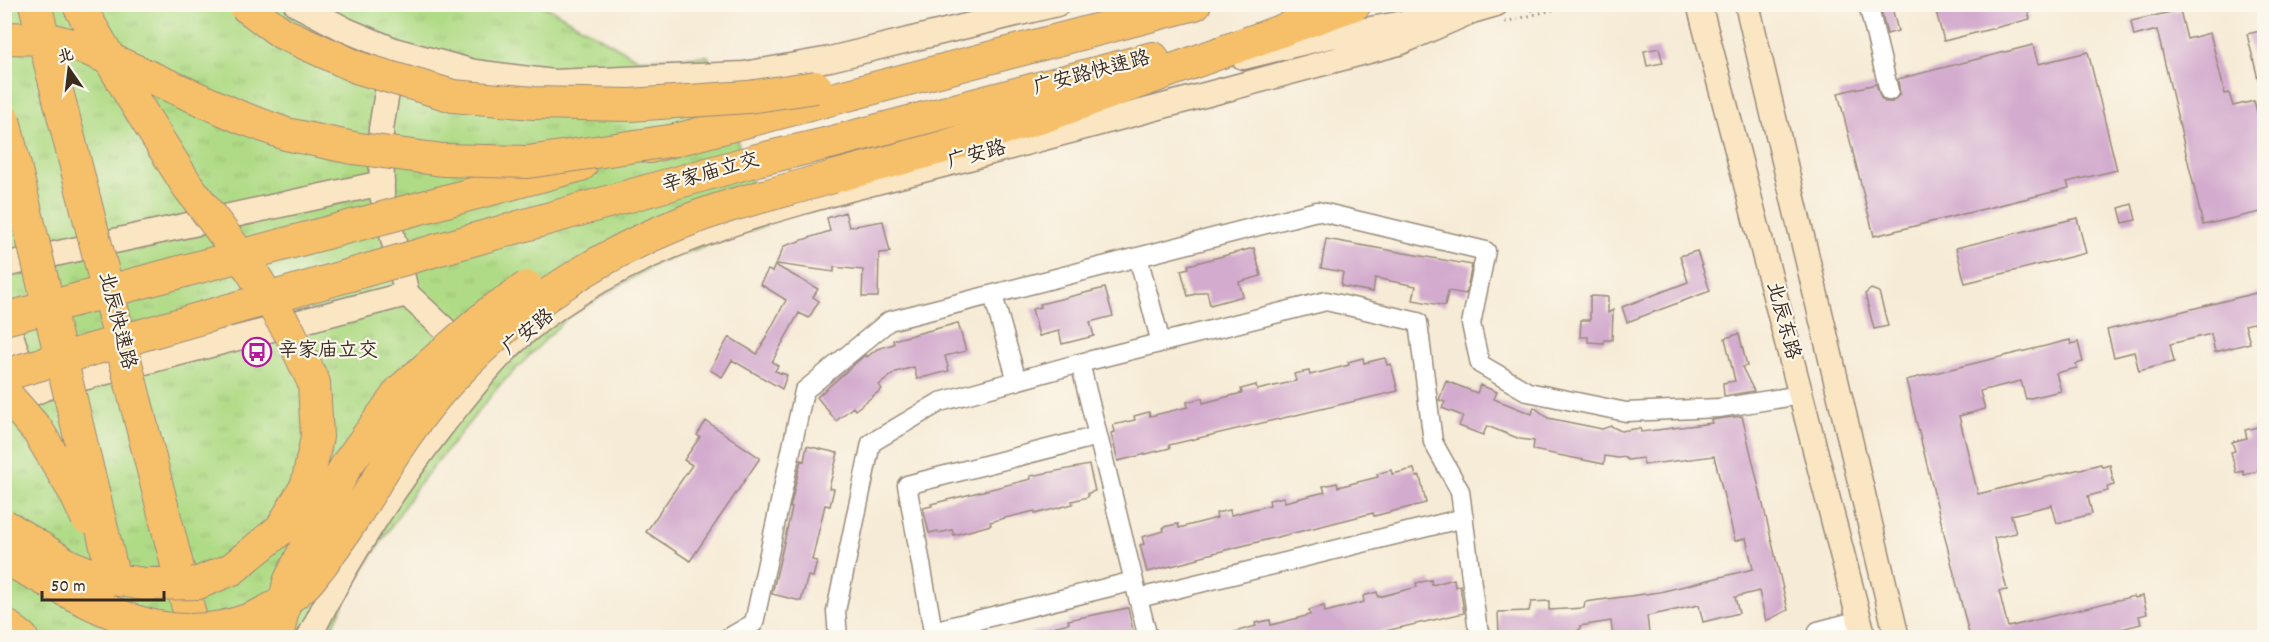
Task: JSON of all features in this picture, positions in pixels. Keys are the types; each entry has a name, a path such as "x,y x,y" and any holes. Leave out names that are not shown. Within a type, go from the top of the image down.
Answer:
{"highway":[{"name":"北辰快速路","path":"36,4 196,638"},
{"path":"4,525 68,565 95,576 144,584 198,583 232,569 281,529 307,485 317,437 314,382 290,333 251,270 187,185 133,99 78,4"},
{"path":"243,4 282,33 359,68 453,96 534,103 630,105 820,94 959,66 1195,4"},
{"path":"1149,16 1180,4"},
{"path":"4,558 134,621 170,629 208,630 242,624 273,609 303,587 341,539 390,459 427,408 457,372 540,298 582,271 647,238 727,207 940,148 1045,116 1354,4"},
{"name":"广安路快速路","path":"829,143 1354,4"},
{"path":"4,38 49,39 87,49 240,117 286,134 353,148 443,160 528,162 675,140"},
{"name":"辛家庙立交","path":"4,319 675,140 820,94"},
{"path":"4,120 128,638"},
{"name":"辛家庙立交","path":"4,375 451,246 757,160 829,143"},
{"path":"277,638 289,582 346,466 401,390 489,313 561,264 757,160"},
{"path":"18,393 74,491 112,571"},
{"path":"4,624 22,638"}],"main road":[{"path":"296,4 346,30 394,50 474,72 553,82 744,74 830,59 1007,11 1057,4"},
{"name":"北辰东路","path":"1699,4 1862,629"},
{"name":"北辰东路","path":"1747,4 1897,638"},
{"path":"1045,116 1242,58 1326,37 1472,11"},
{"name":"广安路","path":"309,638 322,611 400,482 487,369 524,333 588,287 667,248 772,211 1399,43 1472,11 1499,14"},
{"path":"394,50 381,129 382,195 407,294 487,369"},
{"path":"4,265 382,183"},
{"path":"4,406 18,393 45,388 407,294"},
{"path":"4,314 18,393"}],"street":[{"path":"1868,4 1889,91"},
{"path":"728,638 754,623 804,391 889,321 1317,211 1486,251 1471,324 1480,364 1528,392 1626,412 1719,408 1801,395"},
{"path":"1138,257 1161,343"},
{"path":"993,294 1017,381"},
{"path":"838,638 836,610 871,443 940,402 1080,363 1326,301 1418,322 1433,442 1460,491 1477,624 1483,638"},
{"path":"1080,363 1148,638"},
{"path":"1098,436 907,485 932,634 1464,518"},
{"path":"1820,638 1818,631 1862,629"}],"path":[{"path":"1530,4 1533,15"},
{"path":"1499,14 1533,15 1576,4"}],"green space":[{"path":"4,5 543,5 638,59 708,56 766,225 657,263 568,317 499,386 416,488 350,590 328,637 5,637"}],"building":[{"path":"1891,4 1898,31 1887,34 1880,6"},
{"path":"1934,4 2026,4 2030,19 1944,41"},
{"path":"2180,10 2187,39 2210,33 2225,94 2229,93 2233,106 2254,101 2265,141 2265,211 2203,225 2157,30 2134,36 2131,21"},
{"path":"2265,30 2265,86 2260,87 2247,34"},
{"path":"2033,45 2038,64 2088,52 2117,170 2067,182 2069,188 1874,236 1838,93 1876,84 1881,98 1885,102 1892,102 1900,94 1898,79"},
{"path":"1659,48 1663,63 1647,66 1644,51"},
{"path":"2132,204 2136,220 2123,223 2119,208"},
{"path":"845,212 849,227 883,221 890,252 879,253 878,297 862,297 863,270 834,267 834,272 776,264 784,246 830,231 827,218"},
{"path":"2077,218 2086,253 1965,283 1956,248"},
{"path":"1326,239 1472,265 1466,294 1448,291 1445,306 1413,300 1416,286 1375,278 1373,292 1341,286 1343,272 1321,268"},
{"path":"1254,248 1261,276 1239,282 1243,296 1210,305 1207,291 1188,296 1181,270 1189,268 1188,265"},
{"path":"1697,251 1710,291 1627,322 1622,307 1688,282 1680,256"},
{"path":"775,265 818,289 813,297 819,301 809,318 799,313 772,362 778,366 775,371 787,375 782,389 732,360 722,377 710,370 729,337 757,354 786,300 760,284 768,270 772,272"},
{"path":"1105,288 1113,316 1090,322 1094,336 1062,344 1059,331 1039,336 1032,309 1041,307 1040,304"},
{"path":"1871,289 1879,292 1888,326 1874,329 1865,294"},
{"path":"2260,292 2265,320 2245,325 2250,343 2215,352 2211,334 2170,344 2174,362 2139,371 2134,352 2114,357 2107,330"},
{"path":"1590,296 1608,297 1608,313 1613,310 1612,340 1604,340 1604,343 1588,342 1588,337 1580,337 1581,320 1590,320"},
{"path":"958,323 966,351 945,356 949,371 917,379 914,367 896,372 879,385 882,389 855,410 853,407 836,421 817,397 865,355 867,357 877,349 894,344 893,340"},
{"path":"1739,334 1747,366 1742,367 1754,391 1724,396 1723,383 1735,381 1725,338"},
{"path":"2070,340 2071,344 2078,342 2083,362 2076,364 2077,368 2056,373 2061,391 2026,399 2021,381 1980,391 1985,409 1959,416 1978,494 2101,464 2102,467 2110,465 2114,485 2107,487 2108,491 2088,496 2092,514 2057,523 2052,505 2011,515 2016,533 1994,538 2007,590 1999,591 2008,627 2134,596 2135,598 2143,596 2147,614 2139,616 2141,624 2121,629 2123,638 1970,638 1906,380"},
{"path":"1363,358 1364,363 1385,358 1387,365 1391,364 1398,391 1169,445 1170,448 1118,461 1111,433 1115,432 1113,425 1135,420 1134,416 1149,412 1150,416 1188,407 1187,402 1202,398 1203,403 1242,393 1241,389 1256,385 1257,390 1296,381 1294,374 1309,371 1310,375 1349,365 1348,362"},
{"path":"1446,381 1477,393 1480,385 1497,392 1494,399 1532,414 1534,407 1548,418 1602,429 1611,426 1621,431 1640,428 1641,432 1712,423 1711,420 1742,416 1788,610 1766,621 1759,591 1735,597 1739,613 1703,622 1699,605 1647,616 1649,633 1613,638 1611,621 1580,626 1580,629 1573,634 1554,635 1554,638 1510,637 1509,634 1499,634 1498,612 1529,611 1531,602 1549,601 1549,610 1584,608 1585,602 1660,592 1753,569 1746,538 1735,541 1714,456 1644,465 1643,458 1628,460 1624,457 1605,456 1604,464 1533,450 1534,441 1520,439 1487,426 1483,435 1459,426 1463,416 1442,408 1445,402 1439,400"},
{"path":"706,421 760,458 690,561 646,532 692,465 684,460 700,437 697,435"},
{"path":"2262,426 2265,435 2265,466 2258,468 2258,471 2244,475 2243,471 2236,473 2231,452 2235,451 2232,442 2247,438 2245,430"},
{"path":"807,446 838,453 829,488 834,489 830,506 825,505 812,560 817,561 813,577 808,576 801,601 772,594 801,460 804,461"},
{"path":"1089,465 1095,491 1088,493 1088,497 1072,501 1073,504 1035,514 1035,511 1005,518 990,522 991,525 954,535 952,530 929,533 923,508 932,506 931,504 1031,479 1030,476"},
{"path":"1414,469 1416,477 1420,476 1426,503 1374,516 1373,513 1147,572 1140,545 1144,544 1142,537 1164,531 1163,527 1178,524 1179,528 1217,518 1216,513 1230,510 1231,515 1270,505 1269,500 1284,497 1285,502 1325,492 1323,486 1337,483 1338,487 1378,477 1377,474 1391,470 1392,474"},
{"path":"1454,579 1455,587 1460,585 1464,613 1355,638 1231,638 1231,633 1256,626 1255,623 1270,620 1271,625 1310,615 1309,610 1324,606 1325,612 1364,602 1363,596 1377,592 1378,597 1417,587 1416,583 1431,580 1432,585"},
{"path":"1128,608 1134,635 1123,638 1030,638 1029,633 1069,623 1068,620"}],"place":[{"name":"辛家庙立交","path":"257,352"}]}
